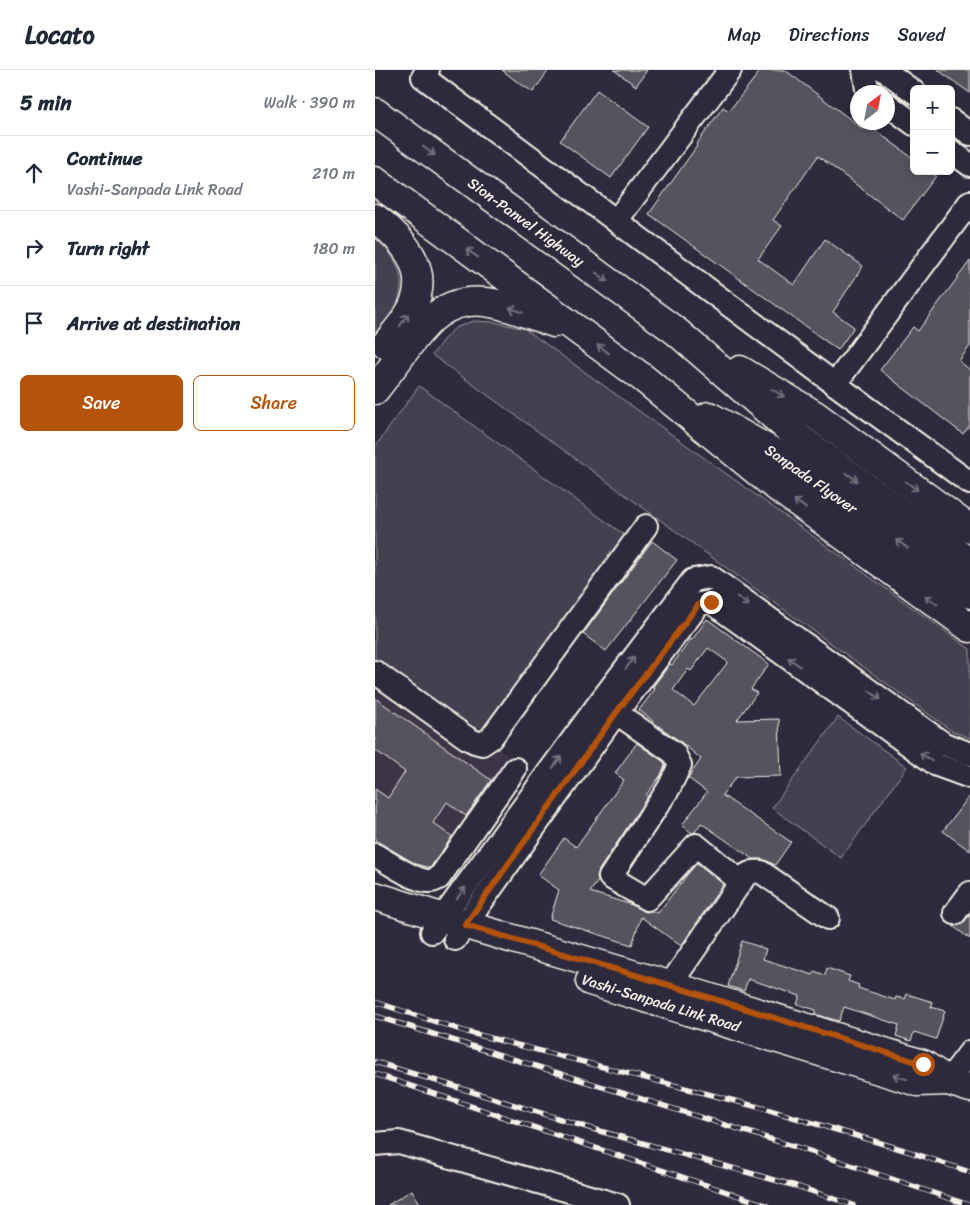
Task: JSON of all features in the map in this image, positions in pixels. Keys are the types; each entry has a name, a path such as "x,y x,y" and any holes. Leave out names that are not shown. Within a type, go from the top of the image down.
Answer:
{"main road":[{"path":"375,102 397,128"},
{"name":"Sion-Panvel Highway","path":"375,112 677,332"},
{"path":"375,181 643,378 770,482 970,628"},
{"path":"375,218 397,236 407,248 414,261 419,284 413,306 375,360"},
{"path":"375,390 421,328 432,317 456,304 486,302 579,332"},
{"path":"677,332 815,415 970,529"},
{"name":"Sanpada Flyover","path":"677,332 792,448 970,594"},
{"name":"Sanpada Flyover","path":"643,378 792,448 970,563"},
{"name":"Vashi-Sanpada Link Road","path":"375,896 449,928 664,994 923,1064 959,1085"},
{"name":"Vashi-Sanpada Link Road","path":"375,915 449,928"}],"street":[{"path":"428,70 423,77 970,483"},
{"path":"615,221 730,70"},
{"path":"864,70 866,85"},
{"path":"884,70 910,89"},
{"path":"895,110 910,121"},
{"path":"955,123 970,134"},
{"path":"955,154 970,165"},
{"path":"835,384 970,202"},
{"path":"375,672 467,738 483,744 491,738 646,526"},
{"path":"449,928 608,708 693,580 711,577 944,744 970,754"},
{"path":"608,708 699,604 711,602 937,765 970,777"},
{"path":"608,708 674,752 680,765 669,788 610,877 647,899 696,845 741,882"},
{"path":"375,855 421,880 431,881 439,878 515,769"},
{"path":"664,994 745,876 755,871 761,872 828,918"},
{"path":"955,913 970,893"},
{"path":"959,1085 970,1052"},
{"path":"375,1144 399,1142 617,1205"}],"shaded area":[{"path":"375,238 391,254 400,272 401,282 400,292 392,313 375,334"},
{"path":"473,321 494,322 525,329 970,649 970,738 952,731 432,355 455,328"},
{"path":"419,386 626,536 481,736 375,662 375,447"},
{"path":"375,662 523,766 436,891 375,872"},
{"path":"838,717 907,767 841,858 772,808"}],"building":[{"path":"502,70 549,70 533,92"},
{"path":"614,70 647,70 636,86"},
{"path":"761,70 785,70 850,119 850,130 875,130 910,156 910,175 936,176 903,220 818,156 773,220 782,226 758,259 794,285 825,239 863,266 833,312 854,327 838,350 649,214 723,107 729,111"},
{"path":"938,70 970,70 970,93"},
{"path":"597,90 648,127 611,178 560,141"},
{"path":"970,261 970,346 959,361 970,370 970,425 963,434 880,370 913,327 918,331"},
{"path":"652,541 677,560 606,651 583,634"},
{"path":"707,619 769,664 751,689 757,693 737,720 779,719 781,776 736,777 722,795 791,842 775,865 763,859 753,859 701,823 695,832 692,833 682,825 707,792 688,778 701,759 639,710 655,689 652,688 670,664 672,665","holes":["708,648 728,662 694,706 673,690 688,669 691,671"]},
{"path":"375,698 491,780 466,816 447,802 433,823 452,837 430,868 416,864 375,840 375,789 388,798 405,772 375,750"},
{"path":"637,743 664,762 665,765 661,775 646,795 648,796 599,870 598,881 590,892 632,905 646,912 658,913 697,863 723,884 681,946 641,917 632,945 550,919 559,890 538,875 564,838 576,847 624,780 615,773"},
{"path":"970,795 970,851 943,831"},
{"path":"970,915 970,939 953,926 961,925"},
{"path":"742,941 766,949 763,959 813,975 814,971 825,975 827,968 850,976 848,981 859,985 858,988 895,1000 896,997 905,999 907,994 933,1002 931,1007 945,1011 936,1039 914,1032 911,1041 896,1036 899,1025 844,1007 839,1021 815,1014 816,1010 797,1004 800,996 748,979 744,991 728,986"},
{"path":"412,1190 421,1205 388,1205"}],"railway":[{"path":"375,1002 467,1032 766,1109 904,1150 970,1172"},
{"path":"375,1016 812,1152 969,1205"},
{"path":"375,1062 596,1130 796,1186 853,1205"},
{"path":"375,1074 766,1205"}],"route":[{"path":"711,602 699,604 616,713 465,925 669,985 923,1064"}]}
